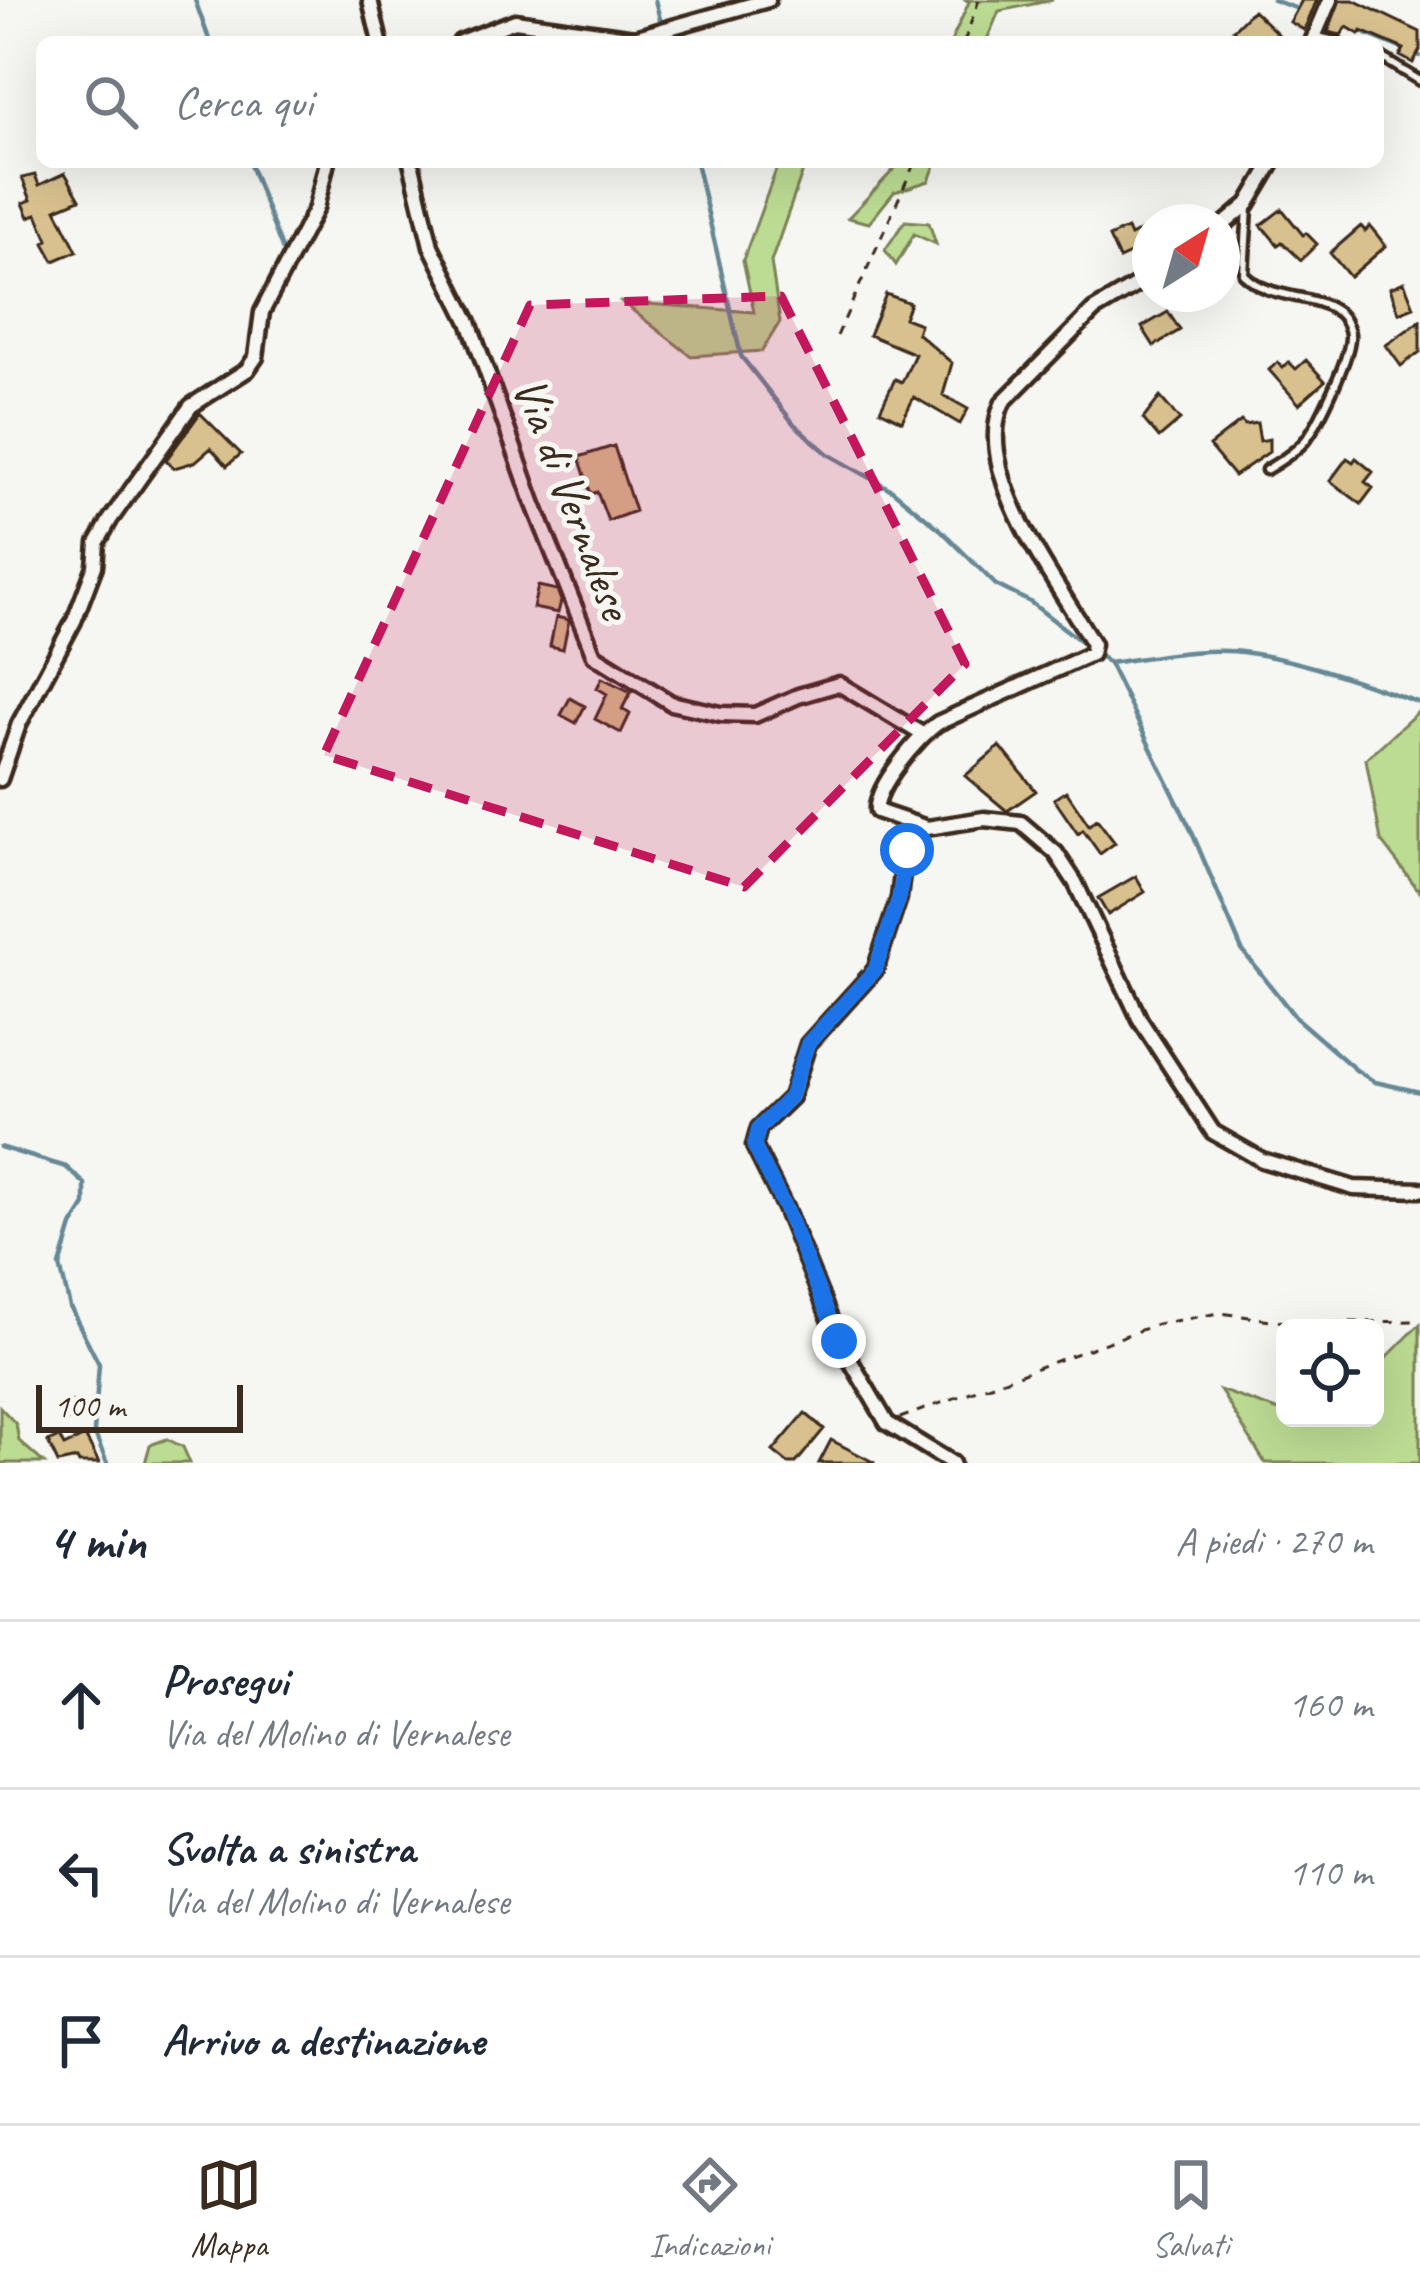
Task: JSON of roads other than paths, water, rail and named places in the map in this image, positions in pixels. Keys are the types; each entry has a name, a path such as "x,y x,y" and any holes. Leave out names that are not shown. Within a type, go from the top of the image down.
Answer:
{"street":[{"path":"370,0 379,36"},
{"path":"641,36 768,0"},
{"path":"1314,36 1330,0"},
{"path":"476,36 515,21 620,36"},
{"path":"0,779 19,724 74,621 95,566 97,544 110,520 191,406 247,370 256,357 262,312 316,208 326,168"},
{"name":"Via di Vernalese","path":"412,168 430,247 469,322 525,482 594,655 671,703 721,714 755,716 839,684 922,734"},
{"path":"1240,210 1269,168"},
{"path":"1132,288 1094,310 1003,402 994,420 994,442 1019,521 1093,644 1091,654 922,734 875,802 877,811 927,828 984,819 1021,823 1056,853 1099,930 1140,1020 1213,1132 1262,1160 1354,1188 1420,1190"},
{"path":"908,825 899,898 875,970 808,1043 790,1097 759,1128 754,1146 785,1208 839,1341 887,1423 952,1463"}],"lane":[{"path":"1384,59 1420,80"},
{"path":"1248,203 1244,274 1259,289 1337,311 1351,337 1322,415 1305,441 1266,470"}],"waterway":[{"path":"195,0 208,36"},
{"path":"655,0 664,36"},
{"path":"1273,0 1337,23"},
{"path":"1359,31 1371,36"},
{"path":"1384,41 1420,56"},
{"path":"251,168 283,251"},
{"path":"697,168 741,356 794,424 828,454 892,490 996,585 1030,602 1109,663 1191,830 1242,950 1296,1018 1356,1070 1375,1082 1420,1092"},
{"path":"1109,663 1197,652 1249,653 1314,667 1420,703"},
{"path":"0,1147 66,1167 85,1184 85,1205 72,1226 60,1266 70,1307 99,1364 94,1432 107,1463"}]}
